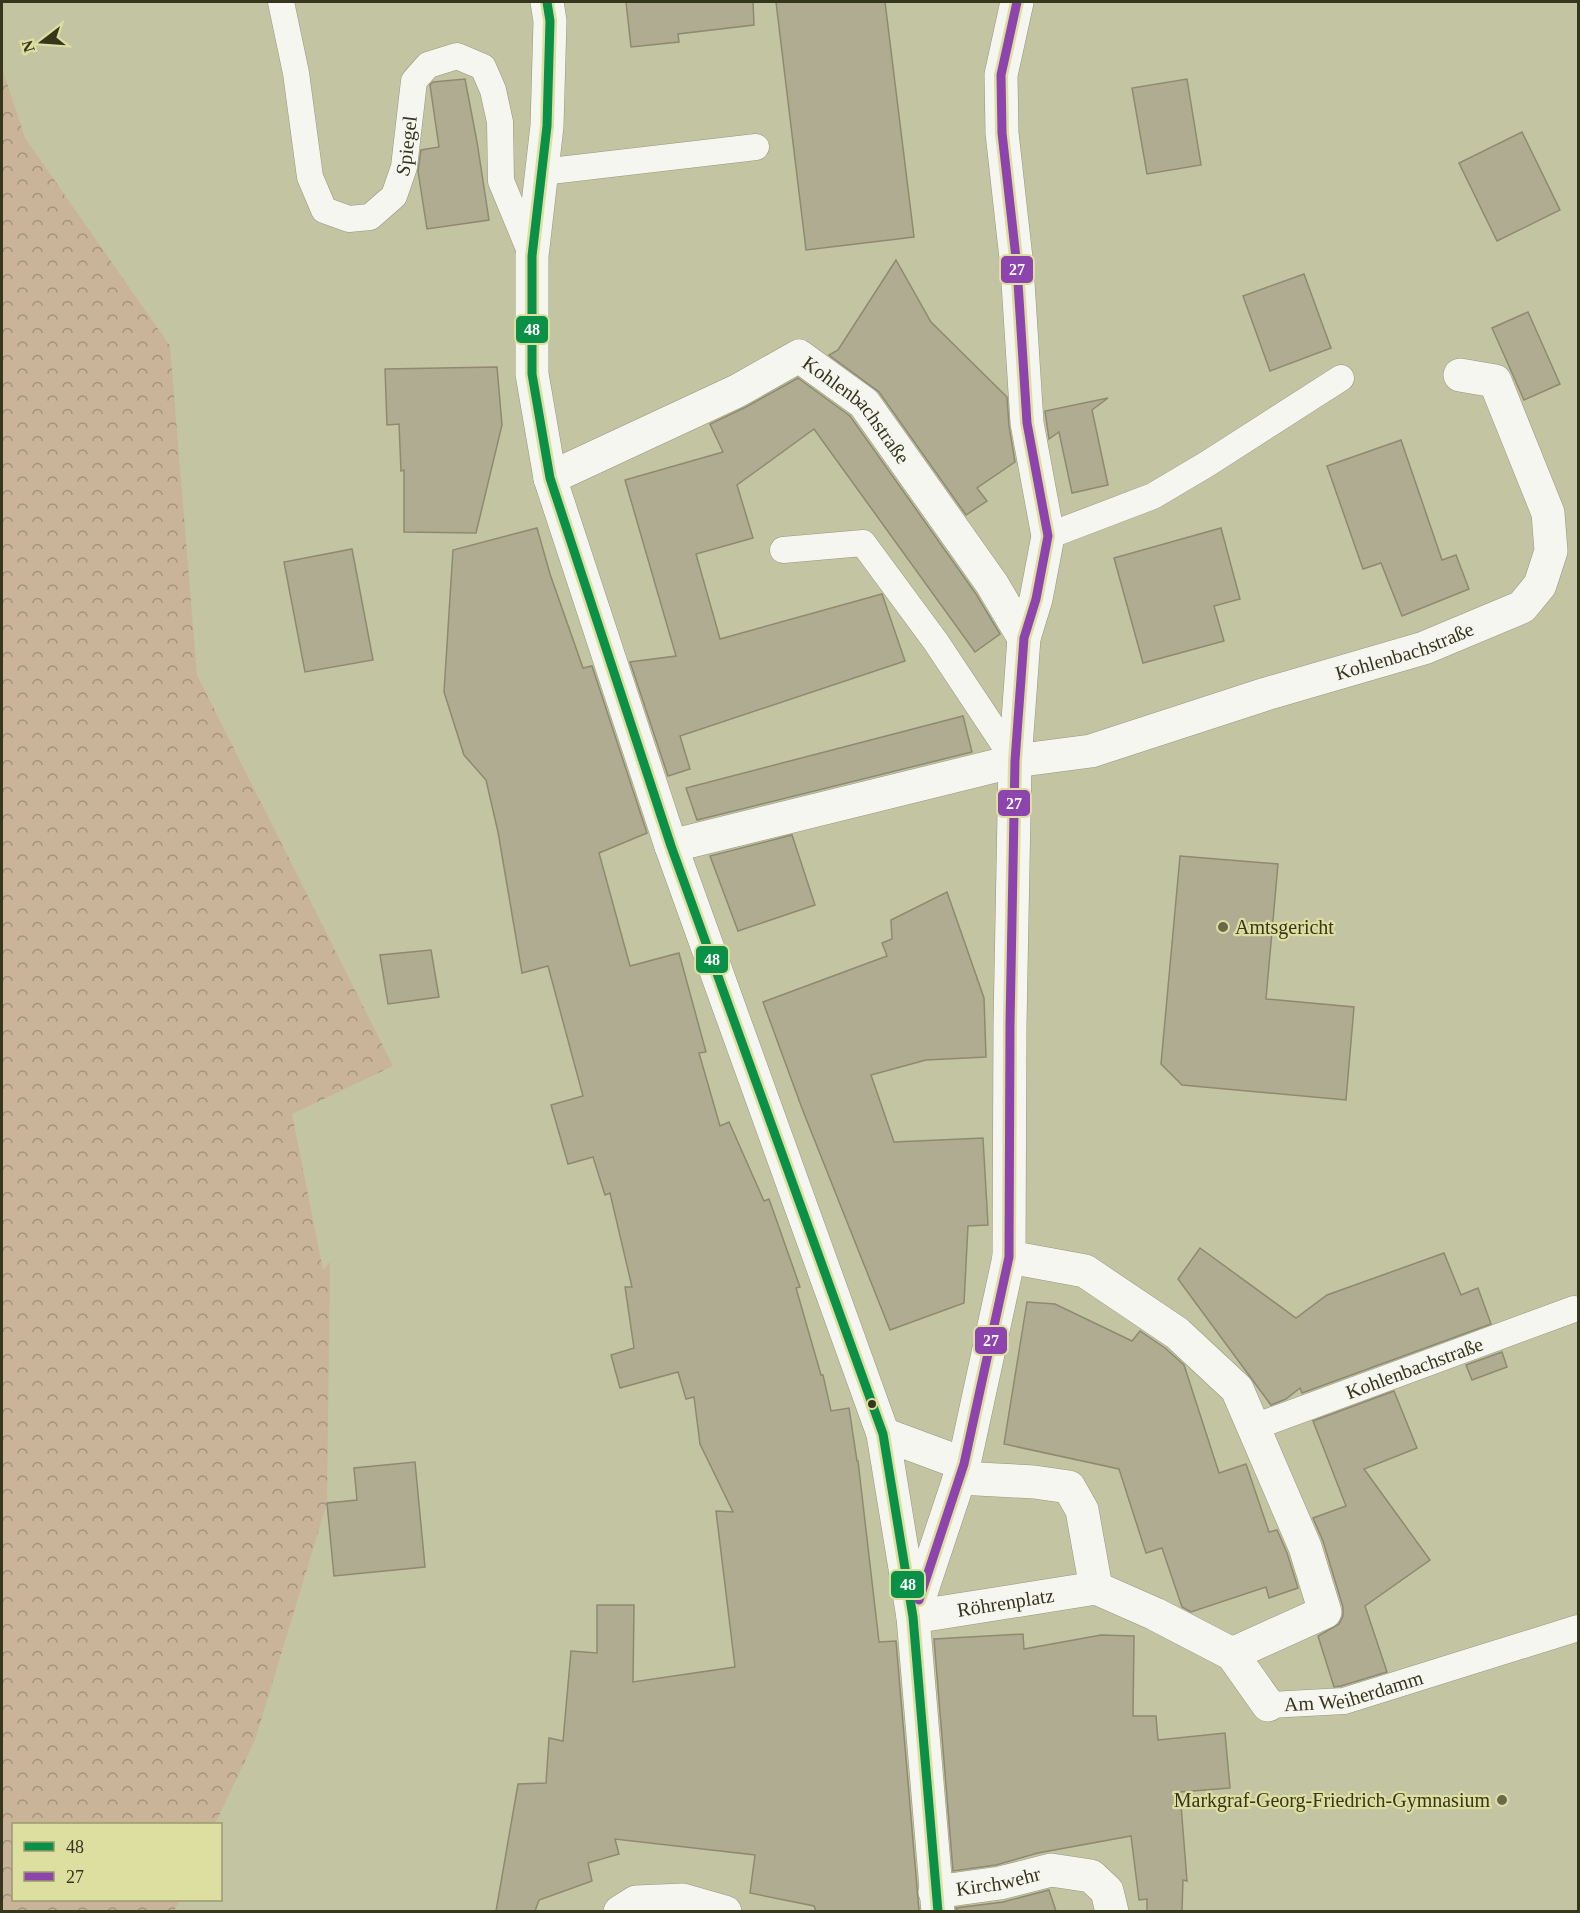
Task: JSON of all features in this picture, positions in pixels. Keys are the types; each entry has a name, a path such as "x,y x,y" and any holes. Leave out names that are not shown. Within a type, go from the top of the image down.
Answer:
{"street":[{"name":"Spiegel","path":"548,2 550,21 547,126 532,256 532,374 550,478 671,846 883,1434"},
{"path":"914,1617 962,1471 1009,1257 1010,1024 1015,761 1024,638 1036,599 1048,536 1027,423 1017,267 1002,134 1001,75 1014,14"},
{"name":"Kohlenbachstraße","path":"550,478 737,391 799,356 864,403 992,584 1024,638"},
{"name":"Kohlenbachstraße","path":"671,846 1015,761 1091,751 1266,694 1424,648 1522,607 1540,585 1551,551 1548,513 1495,381 1460,375"},
{"path":"1009,1257 1085,1271 1177,1333 1237,1389 1305,1547 1325,1612 1232,1653"},
{"path":"883,1434 962,1471 1069,1487 1082,1510 1096,1588"},
{"path":"883,1434 914,1617"},
{"name":"Am Weiherdamm","path":"1096,1588 1155,1614 1232,1653 1268,1705"},
{"name":"Röhrenplatz","path":"914,1617 1096,1588"},
{"name":"Kirchwehr","path":"914,1617 937,1902 1051,1870 1091,1876 1107,1891 1112,1911"},
{"path":"620,1911 636,1902 683,1900 725,1911"}],"lane":[{"name":"Spiegel","path":"281,2 296,73 310,177 324,210 349,219 370,217 394,196 404,166 414,81 428,65 458,56 483,67 493,90 500,122 501,181 532,256"},
{"path":"542,172 756,147"},
{"path":"1048,536 1153,496 1208,464 1341,378"},
{"path":"783,550 862,543 936,642 1015,761"},
{"name":"Kohlenbachstraße","path":"1254,1427 1574,1309"},
{"name":"Am Weiherdamm","path":"1268,1705 1344,1701 1578,1628"}],"green space":[{"path":"2,68 25,138 170,346 197,675 393,1066 292,1114 323,1270 330,1262 327,1503 255,1740 215,1823 12,1823 12,1901 179,1901 174,1911 2,1911"}],"building":[{"path":"626,2 753,2 754,25 678,34 679,42 631,47"},
{"path":"776,2 885,2 914,237 806,250"},
{"path":"465,79 489,220 427,229 418,171 421,150 439,147 430,85 433,82"},
{"path":"1187,79 1201,165 1147,174 1132,88"},
{"path":"1522,132 1560,210 1497,241 1459,163"},
{"path":"896,260 931,322 1007,397 1015,462 977,488 987,501 966,515 879,392 829,355 838,350"},
{"path":"1304,274 1331,348 1270,371 1243,296"},
{"path":"1528,312 1560,384 1524,400 1492,328"},
{"path":"497,367 502,425 476,533 404,532 404,470 401,471 399,424 387,425 385,369"},
{"path":"798,378 850,416 976,594 1000,634 975,652 814,429 737,485 753,538 696,554 720,639 882,594 905,661 680,736 690,769 668,776 630,662 676,656 625,480 723,452 710,424"},
{"path":"1108,398 1092,410 1108,485 1072,493 1059,432 1049,439 1045,411"},
{"path":"1401,440 1442,560 1456,555 1469,589 1402,616 1381,563 1363,569 1327,466"},
{"path":"537,528 550,574 583,668 592,666 647,833 599,853 630,966 679,953 706,1052 699,1053 720,1126 729,1122 764,1201 769,1199 800,1287 796,1288 821,1375 823,1375 831,1411 849,1408 858,1461 879,1642 896,1641 919,1911 816,1911 814,1906 750,1893 755,1855 615,1839 619,1854 588,1863 592,1881 539,1900 535,1911 496,1911 518,1784 546,1783 549,1738 563,1741 571,1651 597,1653 597,1605 634,1605 633,1682 735,1667 716,1511 733,1512 700,1444 694,1397 686,1399 678,1372 620,1388 611,1355 634,1348 625,1287 632,1287 610,1193 605,1195 593,1157 568,1164 551,1105 583,1096 548,966 522,973 498,832 486,780 464,755 444,692 453,550"},
{"path":"1221,528 1240,599 1214,606 1224,641 1143,663 1114,558"},
{"path":"352,549 373,660 305,672 284,562"},
{"path":"963,716 972,752 697,820 686,788"},
{"path":"792,835 815,905 738,931 710,856"},
{"name":"Amtsgericht","path":"1180,856 1278,864 1266,999 1354,1007 1346,1100 1182,1085 1161,1064"},
{"path":"947,892 984,998 986,1057 926,1060 871,1075 894,1142 983,1138 988,1225 968,1226 964,1303 890,1330 803,1111 763,1002 887,956 882,943 892,939 891,920"},
{"path":"431,950 439,997 388,1004 380,955"},
{"path":"1200,1248 1296,1318 1327,1295 1444,1253 1461,1295 1478,1288 1491,1324 1302,1393 1300,1388 1286,1399 1271,1405 1178,1279"},
{"path":"1027,1302 1055,1304 1132,1341 1140,1331 1165,1348 1184,1365 1219,1473 1246,1464 1269,1532 1277,1530 1298,1588 1269,1598 1266,1587 1191,1612 1182,1607 1162,1548 1146,1553 1119,1469 1004,1444"},
{"path":"1502,1352 1507,1367 1472,1380 1466,1365"},
{"path":"1394,1391 1417,1448 1364,1469 1430,1560 1365,1606 1387,1672 1334,1687 1318,1636 1339,1624 1343,1616 1343,1607 1323,1541 1313,1518 1346,1506 1313,1421"},
{"path":"415,1462 425,1567 334,1576 327,1503 357,1500 354,1468"},
{"path":"1023,1634 1024,1649 1101,1635 1134,1636 1133,1716 1156,1716 1158,1740 1225,1733 1230,1788 1180,1792 1187,1881 1183,1880 1182,1911 1147,1911 1147,1899 1139,1900 1131,1836 1038,1853 996,1865 953,1871 934,1639"},
{"path":"1049,1890 1056,1911 957,1911 956,1908 1003,1902"}],"transit line":[{"name":"48","path":"547,2 550,21 547,126 532,256 532,374 550,478 671,846 883,1434 913,1617 938,1912"},
{"name":"27","path":"919,1600 964,1464 1009,1257 1010,1024 1015,761 1024,638 1036,599 1048,536 1027,423 1017,267 1002,133 1001,75 1017,2"}],"place":[{"name":"Amtsgericht","path":"1223,927"},
{"name":"Markgraf-Georg-Friedrich-Gymnasium","path":"1502,1800"}]}
